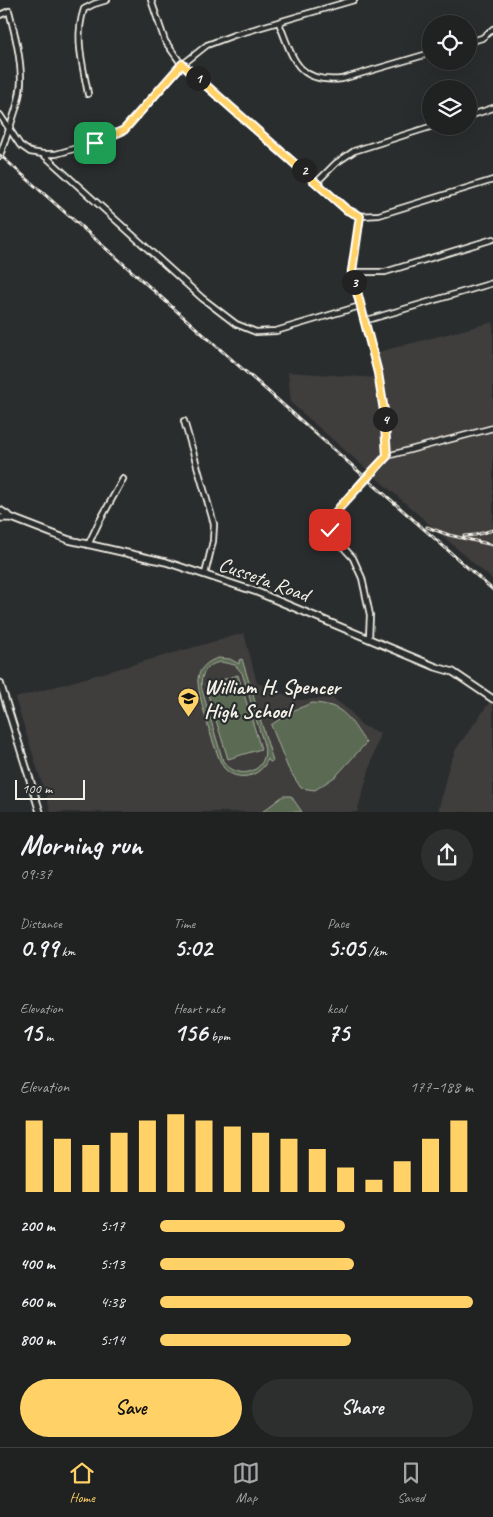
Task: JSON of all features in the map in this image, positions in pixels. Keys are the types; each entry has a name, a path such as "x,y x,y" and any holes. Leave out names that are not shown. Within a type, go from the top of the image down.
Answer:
{"street":[{"path":"88,94 78,39 80,20 84,10 94,4 107,0"},
{"path":"152,0 165,41 182,64 347,210 360,216 379,215 493,180"},
{"path":"0,115 20,144 30,152 56,154 98,142 124,130 182,64 207,45 354,0"},
{"path":"0,15 9,12 20,59 21,82 13,116 0,156"},
{"path":"279,23 298,67 313,78 331,81 342,80 422,57"},
{"path":"477,40 493,29"},
{"path":"477,113 493,108"},
{"path":"317,182 336,163 354,151 422,129"},
{"path":"43,154 202,298 236,324 256,332 276,331 360,306"},
{"path":"360,216 352,272 378,373 384,411 387,456"},
{"path":"352,272 385,272 493,239"},
{"path":"364,321 493,283"},
{"path":"184,421 214,524 213,541 205,574"},
{"path":"370,638 370,615 362,578 352,558 333,536 330,530 331,518 387,456 493,428"},
{"path":"88,545 123,479"},
{"name":"Cusseta Road","path":"0,510 12,518 69,540 166,562 256,592 436,667 454,672 493,699"},
{"name":"Cusseta Road","path":"0,518 12,518"},
{"path":"0,683 40,812"}],"shaded area":[{"path":"493,322 493,580 291,403 288,372 378,378 378,352"},
{"name":"William H. Spencer High School","path":"244,633 257,683 298,700 333,698 350,711 361,725 380,733 357,812 51,812 15,698"},
{"path":"492,699 493,812 438,812 448,769 456,749"}],"green space":[{"path":"214,659 230,659 239,664 239,660 242,659 273,761 270,762 268,759 260,770 248,776 229,773 224,768 208,725 200,696 198,679 202,668","holes":["221,662 235,665 242,673 265,754 258,767 252,771 245,772 230,768 223,761 201,685 203,676 211,665"]},
{"path":"238,675 261,749 228,759 205,685"},
{"path":"312,703 332,706 345,714 366,743 336,776 315,790 301,788 288,768 271,725 292,711"},
{"path":"283,796 291,796 302,812 262,812"}],"railway":[{"path":"0,155 493,590"},
{"path":"427,527 449,535 493,545"},
{"path":"464,536 493,530"}],"place":[{"name":"William H. Spencer High School","path":"188,718"}],"route":[{"path":"95,143 124,130 182,64 347,210 360,216 352,272 378,373 384,411 387,456 366,477 331,518 330,530"}]}
